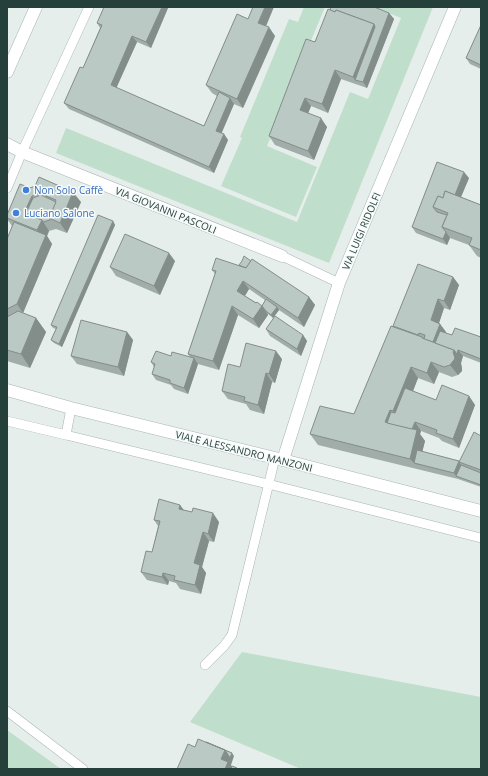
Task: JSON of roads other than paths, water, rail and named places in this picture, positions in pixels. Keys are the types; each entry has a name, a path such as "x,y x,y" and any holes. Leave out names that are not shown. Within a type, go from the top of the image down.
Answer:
{"street":[{"path":"7,72 36,7"},
{"name":"VIA LUIGI RIDOLFI","path":"279,459 339,283 455,7"},
{"name":"VIA GIOVANNI PASCOLI","path":"7,144 22,152 282,256"},
{"name":"VIALE ALESSANDRO MANZONI","path":"7,390 71,408 279,459 481,511"}],"lane":[{"path":"7,188 89,7"},
{"path":"282,256 339,283"},
{"path":"66,435 71,408"},
{"path":"7,421 481,538"},
{"path":"205,665 224,646 232,635 268,485 279,459"},
{"path":"7,711 83,769"}],"place":[{"name":"Non Solo Caffè","path":"26,190"},
{"name":"Luciano Salone","path":"16,213"}]}
